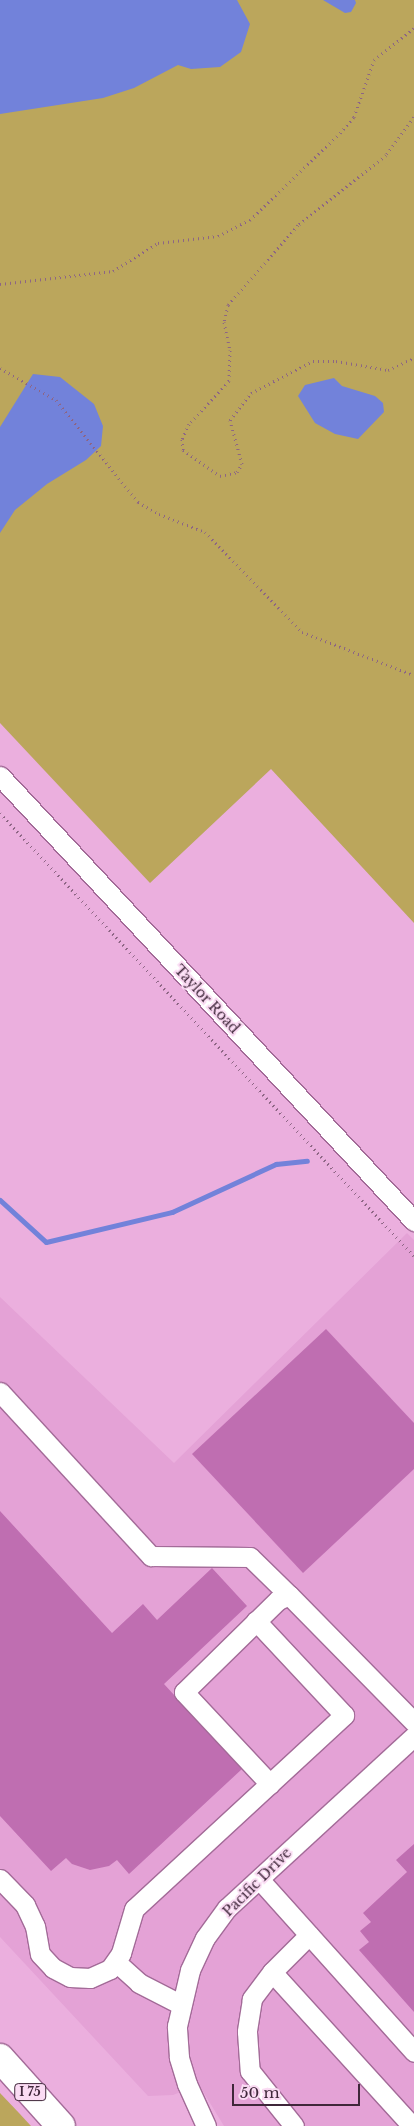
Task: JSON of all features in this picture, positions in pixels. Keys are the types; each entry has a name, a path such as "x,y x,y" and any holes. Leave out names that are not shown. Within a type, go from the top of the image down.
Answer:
{"highway":[{"name":"I 75","path":"0,2058 61,2126"}],"street":[{"name":"Taylor Road","path":"0,776 414,1221"},
{"path":"0,1392 151,1556 250,1557 414,1722"},
{"path":"270,1784 184,1692 278,1600 289,1595"},
{"path":"0,1879 25,1905 35,1926 40,1954 53,1968 70,1978 90,1978 110,1969 116,1962 134,1909 344,1714 256,1621"},
{"name":"Pacific Drive","path":"206,2126 187,2084 179,2056 177,2026 180,2004 190,1970 205,1938 227,1908 414,1736"},
{"path":"259,1879 414,2052"},
{"path":"294,2126 250,2072 247,2032 252,1999 272,1972 309,1935"},
{"path":"116,1962 139,1983 180,2004"},
{"path":"272,1972 412,2126"}],"path":[{"path":"0,284 113,271 158,243 218,236 250,220 340,133 354,117 374,60 414,28"},
{"path":"414,117 386,155 298,225 228,305 224,322 230,350 229,381 189,424 182,438 183,450 220,476 237,472 242,464 230,420 251,392 313,361 336,361 388,370 414,358"},
{"path":"0,368 56,400 138,502 159,514 205,532 302,632 414,675"},
{"path":"0,813 414,1256"}],"shaded area":[{"path":"0,0 414,0 414,923 271,769 150,883 0,723"},
{"path":"407,1233 414,1240 414,2126 224,2126 199,2085 173,2095 148,2096 0,1937 0,1297 174,1463"},
{"path":"0,2093 19,2113 31,2126 0,2126"}],"water":[{"path":"0,0 237,0 250,24 241,52 220,67 191,69 178,65 134,88 103,98 0,114"},
{"path":"323,0 355,0 356,3 351,12 345,13"},
{"path":"33,374 60,377 94,404 103,426 101,446 86,460 47,484 15,510 0,533 0,427"},
{"path":"334,378 342,386 375,396 383,403 384,412 358,439 335,434 315,423 298,396 305,385"}],"building":[{"path":"326,1329 414,1423 414,1469 303,1573 192,1454"},
{"path":"0,1511 112,1633 143,1604 157,1620 212,1568 247,1606 164,1684 242,1769 129,1874 117,1860 109,1866 90,1870 72,1864 66,1858 51,1871 0,1816"},
{"path":"414,1844 414,2012 359,1950 369,1942 360,1931 371,1922 363,1913 407,1872 396,1860"}],"waterway":[{"path":"0,1200 46,1242 172,1212 276,1164 307,1161"}]}
